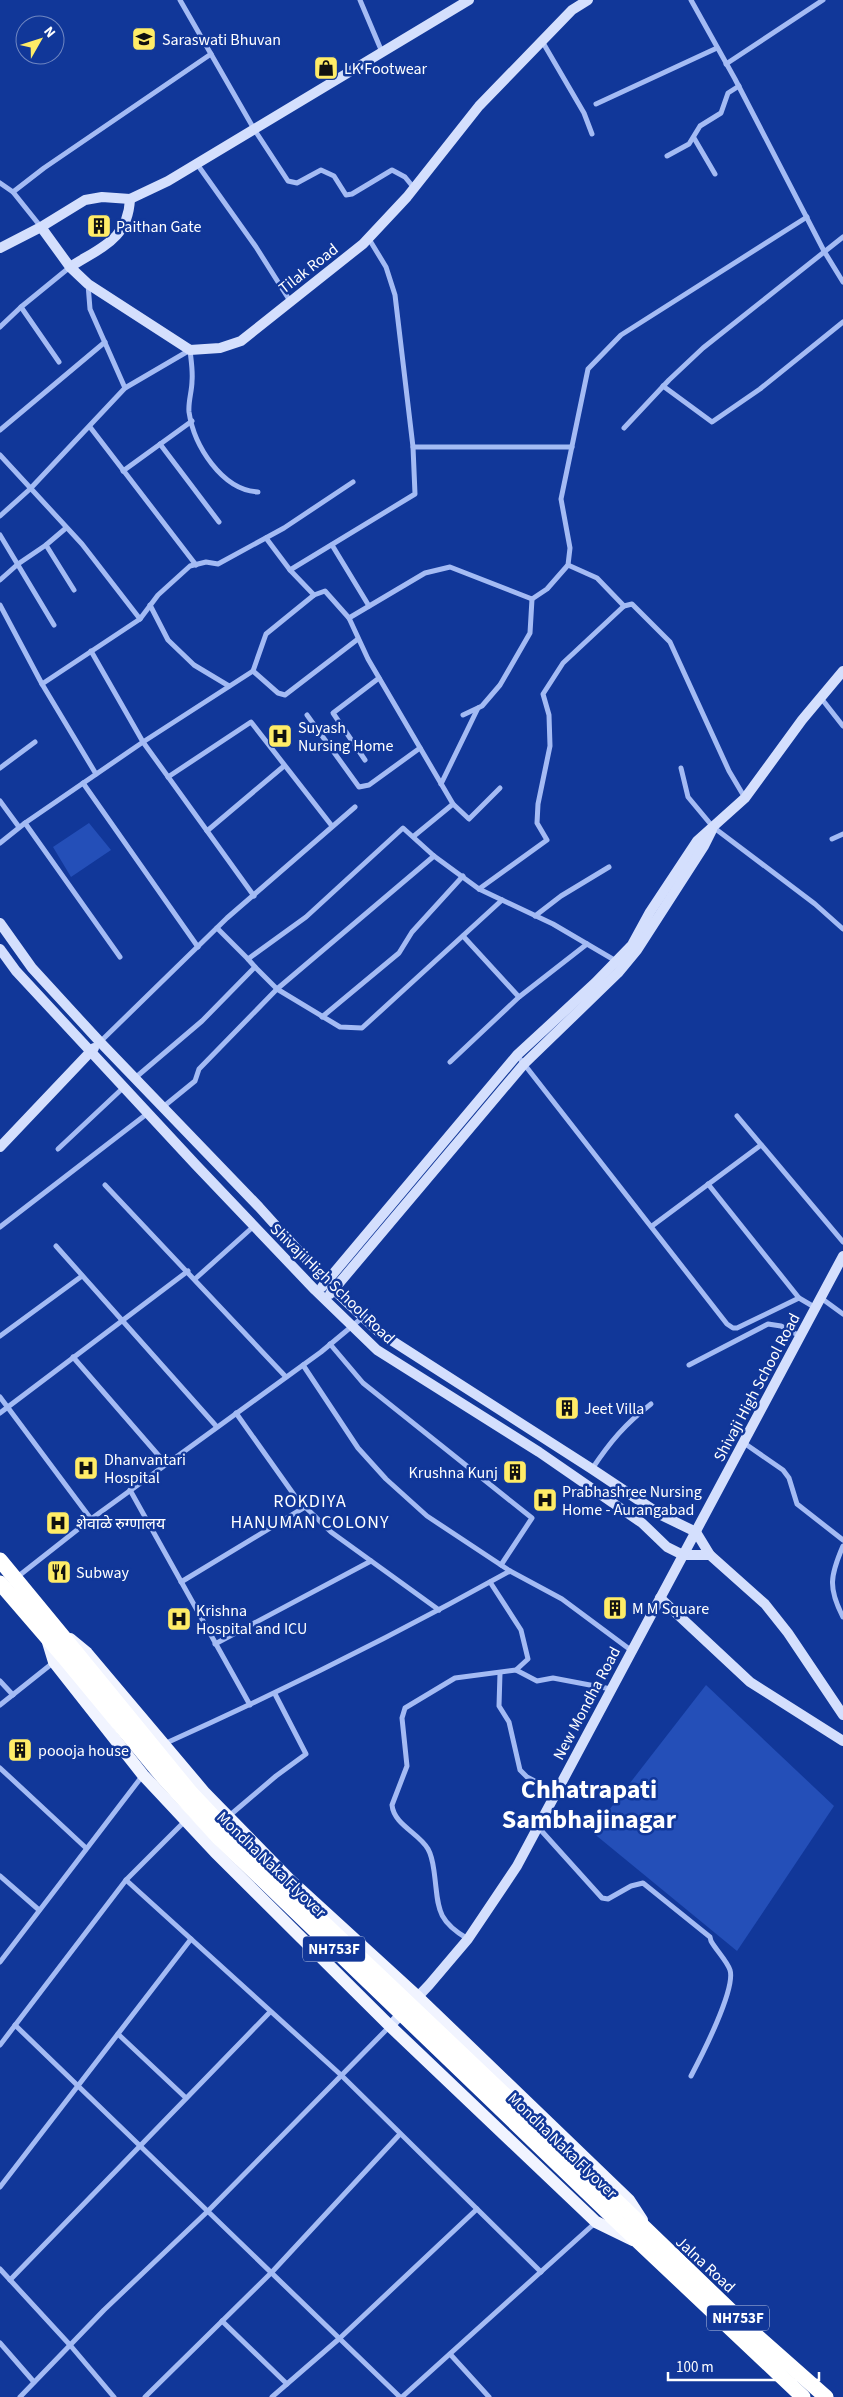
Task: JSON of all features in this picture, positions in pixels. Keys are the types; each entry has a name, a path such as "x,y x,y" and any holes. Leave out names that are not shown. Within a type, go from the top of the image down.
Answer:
{"highway":[{"name":"NH753F","path":"0,1560 16,1578 52,1633"},
{"name":"NH753F","path":"0,1583 52,1633"},
{"name":"Mondha Naka Flyover","path":"52,1633 64,1656 163,1777 212,1831 622,2226 647,2241"},
{"name":"Mondha Naka Flyover","path":"64,1656 224,1828 625,2209 647,2241"},
{"name":"Jalna Road","path":"647,2241 803,2397"},
{"name":"Jalna Road","path":"647,2241 826,2397"}],"main road":[{"path":"52,1633 64,1656 143,1774 215,1852 390,2026 596,2222 647,2241"},
{"path":"52,1633 87,1653 228,1817 290,1880 418,1997 629,2200 647,2241"}],"street":[{"path":"180,0 254,129 288,180 297,183 321,170 334,176 346,194 352,194 392,170 405,177 414,188"},
{"path":"360,0 382,52"},
{"path":"0,248 92,198 130,199 168,181 469,0"},
{"name":"Tilak Road","path":"190,350 220,348 235,344 368,239 414,188 479,106 541,40 572,10 588,0"},
{"path":"690,0 739,86 824,251 843,282"},
{"path":"726,64 823,0"},
{"path":"541,40 584,114 592,134"},
{"path":"596,104 717,48"},
{"path":"13,192 44,168 211,54"},
{"path":"667,156 689,144 700,126 721,113 728,93 739,86"},
{"path":"694,138 715,174"},
{"path":"197,164 256,246 290,301"},
{"path":"0,182 13,192 70,267 88,284 190,350"},
{"path":"0,328 21,307 70,267 122,231 129,214 130,199"},
{"path":"532,599 547,590 568,565 570,548 561,499 588,369 621,335 807,217"},
{"path":"624,428 703,348 843,237"},
{"path":"290,570 415,494 413,447 395,295 386,267 368,239"},
{"path":"88,284 90,309 125,388"},
{"path":"21,307 60,362"},
{"path":"664,386 712,422 760,389 843,322"},
{"path":"0,430 105,342"},
{"path":"0,516 90,427 125,388 190,350"},
{"path":"190,350 193,379 189,412 202,449 224,480 247,491 258,492"},
{"path":"124,471 192,421"},
{"path":"90,427 196,565"},
{"path":"160,444 219,522"},
{"path":"413,447 572,447"},
{"path":"0,456 82,544 140,619"},
{"path":"42,684 140,619 150,605 190,566 206,562 218,564 266,538 353,482"},
{"path":"0,580 66,528"},
{"path":"0,535 54,625"},
{"path":"266,538 290,570 314,595"},
{"path":"46,545 74,590"},
{"path":"332,545 369,606"},
{"path":"568,565 597,578 624,606"},
{"path":"349,618 425,573 450,566 532,599"},
{"path":"0,843 19,827 96,774 253,670 266,634 314,595 325,591 349,618 378,678 453,804 469,819 500,788"},
{"path":"441,784 478,708 500,685 530,633 532,599"},
{"path":"479,889 548,840 537,823 538,804 550,746 549,715 543,694 563,663 624,606 632,604 670,642 744,798"},
{"path":"0,605 42,684 96,774"},
{"path":"150,605 168,640 194,665 229,686"},
{"path":"253,670 278,693 285,695 358,639"},
{"path":"91,652 143,742 254,896"},
{"path":"321,1296 520,1060 632,945 650,912 696,841 744,798 802,720 843,671"},
{"path":"365,760 332,713 378,678"},
{"path":"821,698 843,726"},
{"path":"463,715 478,708"},
{"path":"307,715 359,787 369,784 420,748"},
{"path":"168,777 251,722 332,826"},
{"path":"0,768 35,742"},
{"path":"207,831 284,766"},
{"path":"681,768 688,797 713,827 814,904 843,929"},
{"path":"83,783 198,947"},
{"path":"0,801 19,827"},
{"path":"414,836 453,804"},
{"path":"0,1147 100,1042 217,928 355,807"},
{"path":"25,823 120,957"},
{"path":"520,1060 618,973 637,950 704,846 713,827"},
{"path":"248,959 306,917 403,828 434,856 479,889 535,916 616,961"},
{"path":"832,839 843,834"},
{"path":"163,1107 195,1081 199,1069 277,989 434,856"},
{"path":"535,916 561,896 608,867"},
{"path":"322,1017 398,953 412,932 463,876"},
{"path":"217,928 277,989 340,1027 362,1028 502,900"},
{"name":"Shivaji High School Road","path":"0,923 32,968 100,1042 259,1207 329,1286 380,1333 661,1515 696,1532 843,1256"},
{"path":"462,936 519,997"},
{"path":"450,1062 519,997 587,944"},
{"name":"Shivaji High School Road","path":"0,948 16,970 124,1088 321,1296 377,1350 539,1452 642,1523 667,1547 683,1555"},
{"path":"135,1078 202,1021 255,967"},
{"path":"520,1060 727,1324 733,1328 738,1328 799,1298"},
{"path":"58,1149 124,1088"},
{"path":"0,1227 148,1113"},
{"path":"737,1116 843,1242"},
{"path":"652,1226 761,1145"},
{"path":"708,1184 799,1298 816,1308"},
{"path":"104,1185 188,1271 286,1377"},
{"path":"195,1279 254,1226"},
{"path":"56,1246 217,1428"},
{"path":"0,1413 188,1271"},
{"path":"0,1336 82,1276"},
{"path":"821,1298 843,1314"},
{"path":"16,1578 130,1490 303,1365 363,1317"},
{"path":"689,1365 768,1324 781,1326 801,1336"},
{"path":"330,1344 362,1383 532,1518 501,1565"},
{"path":"73,1357 166,1464"},
{"path":"303,1365 358,1448 386,1479 427,1516 510,1571 562,1598 632,1650"},
{"path":"0,1397 91,1519"},
{"path":"592,1469 611,1440 627,1423 651,1404"},
{"path":"236,1414 297,1499 305,1507 331,1532 439,1610"},
{"path":"744,1443 783,1470 788,1478 797,1504 843,1540"},
{"path":"130,1490 250,1705"},
{"path":"181,1582 305,1507"},
{"path":"696,1532 710,1555 765,1604 788,1633 843,1715"},
{"name":"New Mondha Road","path":"390,2026 468,1939 517,1866 696,1532"},
{"path":"843,1546 831,1583 834,1599 843,1617"},
{"path":"683,1555 710,1555"},
{"path":"215,1644 371,1561"},
{"path":"164,1744 275,1694 439,1610 510,1571"},
{"path":"468,1939 452,1930 441,1915 432,1857 428,1848 392,1810 393,1800 407,1766 402,1712 410,1704 456,1678 516,1670 528,1659 521,1630 490,1582"},
{"path":"660,1598 750,1682 843,1741"},
{"path":"0,1705 64,1656"},
{"path":"516,1670 538,1681 553,1678 611,1689"},
{"path":"500,1673 498,1706 508,1722 520,1770 527,1777 556,1792"},
{"path":"0,1682 13,1695"},
{"path":"228,1817 276,1776 306,1754 275,1694"},
{"path":"0,1768 86,1848"},
{"path":"0,1962 143,1774"},
{"path":"0,2044 126,1880 186,1820"},
{"path":"538,1827 602,1898 608,1899 631,1886 643,1883 710,1937 730,1968 731,1977 715,2029 691,2076"},
{"path":"0,1876 39,1910"},
{"path":"126,1880 341,2075 541,2272"},
{"path":"0,2187 191,1939"},
{"path":"10,2280 270,2012"},
{"path":"15,2026 401,2397 596,2222"},
{"path":"20,2397 70,2345 208,2211 390,2026"},
{"path":"118,2034 186,2098"},
{"path":"145,2397 272,2272 400,2134"},
{"path":"272,2397 340,2338 477,2209"},
{"path":"0,2270 70,2345 114,2397"},
{"path":"222,2321 287,2384"},
{"path":"0,2343 34,2382"},
{"path":"450,2354 489,2397"}],"shaded area":[{"path":"89,823 111,850 71,877 53,847"},
{"path":"706,1685 834,1806 737,1951 592,1832"}],"place":[{"name":"Saraswati Bhuvan","path":"144,39"},
{"name":"LK Footwear","path":"326,68"},
{"name":"Paithan Gate","path":"99,226"},
{"name":"Suyash Nursing Home","path":"280,736"},
{"name":"Jeet Villa","path":"567,1408"},
{"name":"Dhanvantari Hospital","path":"86,1468"},
{"name":"Krushna Kunj","path":"515,1472"},
{"name":"Prabhashree Nursing Home - Aurangabad","path":"545,1500"},
{"name":"शेवाळे रुग्णालय","path":"58,1523"},
{"name":"Subway","path":"59,1572"},
{"name":"M M Square","path":"615,1608"},
{"name":"Krishna Hospital and ICU","path":"179,1619"},
{"name":"poooja house","path":"20,1750"}],"district":[{"name":"ROKDIYA HANUMAN COLONY","path":"310,1511"},
{"name":"Chhatrapati Sambhajinagar","path":"589,1804"}]}
